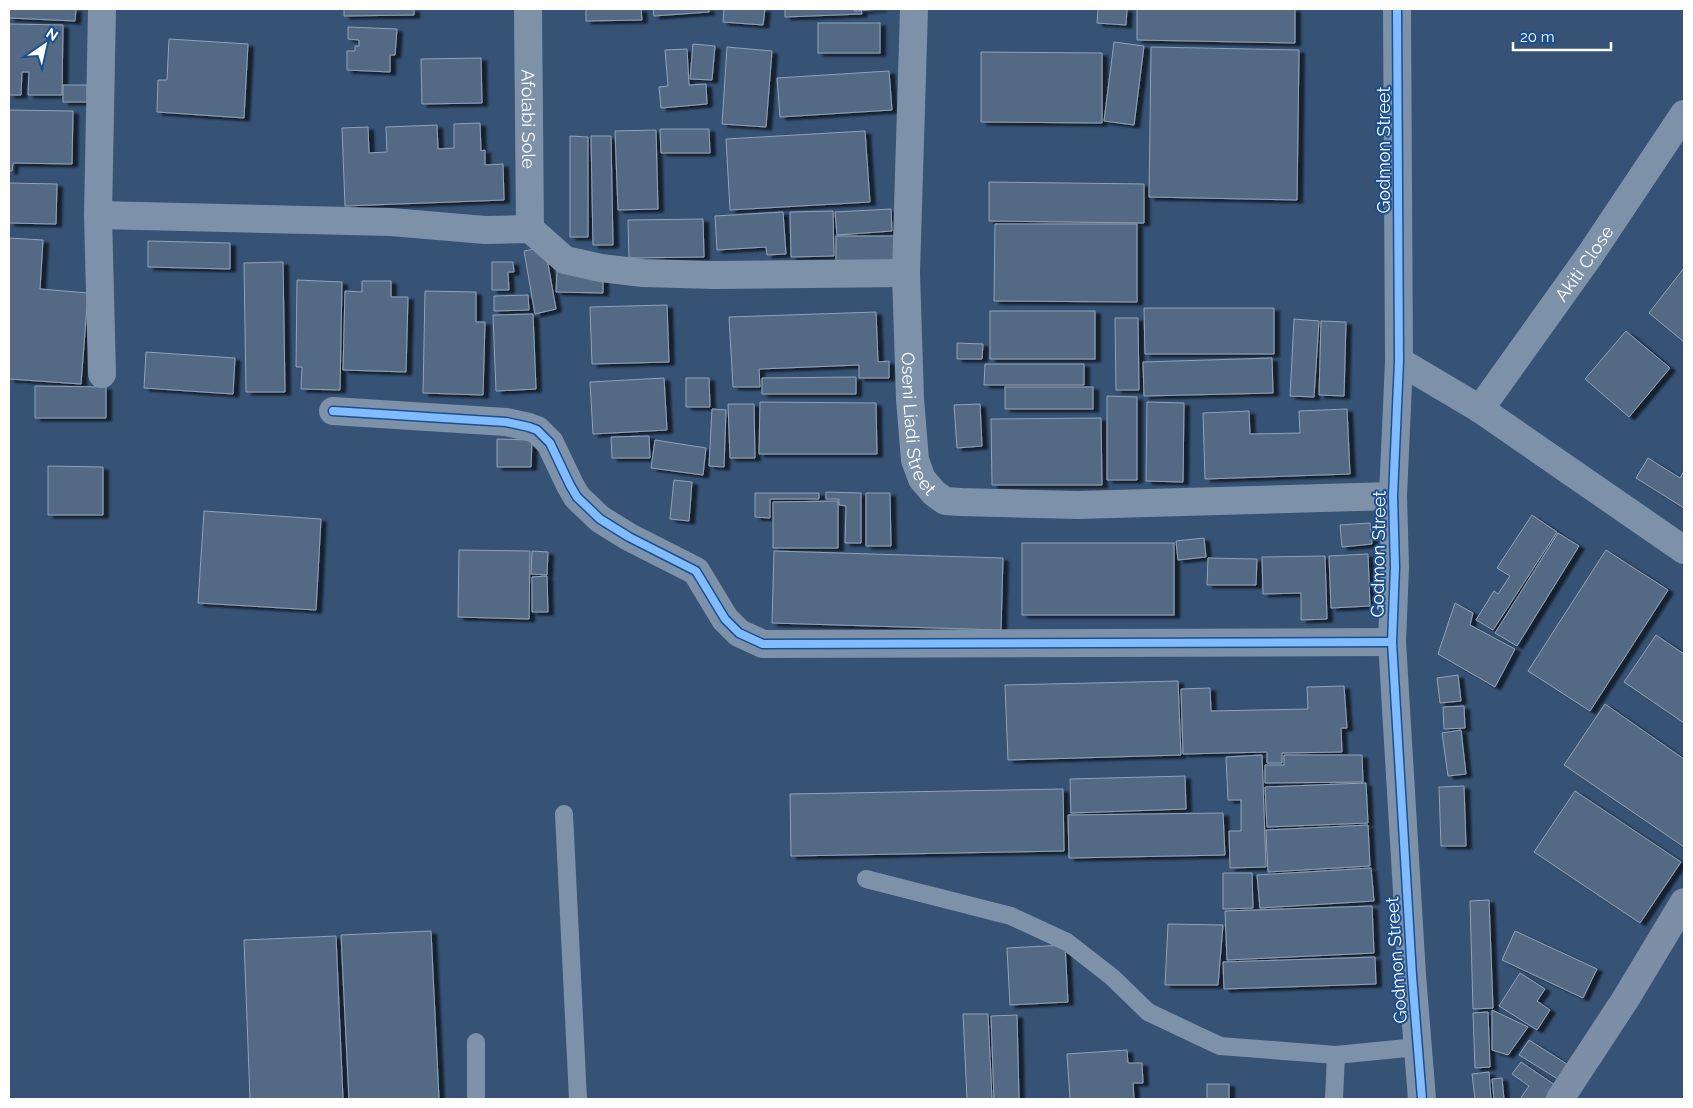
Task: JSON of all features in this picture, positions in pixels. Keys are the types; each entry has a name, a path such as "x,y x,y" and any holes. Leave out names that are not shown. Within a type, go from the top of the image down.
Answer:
{"main road":[{"path":"1560,1099 1625,1000 1684,902"},
{"path":"1582,1099 1625,1000"}],"street":[{"path":"102,9 98,215 102,374"},
{"name":"Afolabi Sole","path":"528,9 530,229"},
{"name":"Oseni Liadi Street","path":"914,9 906,273 910,399 915,460 922,479 934,494 945,501 1078,506 1393,496"},
{"name":"Godmon Street","path":"1397,9 1399,361 1393,496 1392,642 1417,1048 1422,1099"},
{"name":"Akiti Close","path":"1480,410 1590,255 1684,114"},
{"path":"98,215 391,222 485,230 530,229 565,260 601,268 643,273 715,275 906,273"},
{"path":"1399,361 1480,410 1684,550"},
{"path":"333,411 506,422 529,426 537,430 550,443 577,497 600,519 629,537 696,571 725,619 739,634 763,644 1392,642"}],"lane":[{"path":"564,814 578,1099"},
{"path":"866,879 1011,916 1067,942 1112,977 1148,1012 1220,1046 1336,1055 1417,1048"},
{"path":"476,1042 476,1099"},
{"path":"1334,1099 1336,1055"}],"building":[{"path":"9,9 76,9 75,21 9,18"},
{"path":"344,9 414,9 414,15 344,16"},
{"path":"586,9 641,9 642,20 586,21"},
{"path":"653,9 709,9 709,12 654,16"},
{"path":"724,9 765,9 763,25 723,22"},
{"path":"785,9 861,9 862,14 785,17"},
{"path":"854,9 881,9 854,11"},
{"path":"1098,9 1127,9 1126,25 1097,23"},
{"path":"1137,9 1295,9 1295,43 1137,40"},
{"path":"818,23 880,23 880,53 818,53"},
{"path":"9,24 63,25 62,95 28,95 29,72 22,72 21,95 9,95"},
{"path":"348,27 397,29 395,55 390,55 390,72 347,70 347,51 355,51 355,46 359,46 359,40 348,39"},
{"path":"169,39 248,44 244,118 157,112 158,80 167,80"},
{"path":"1114,42 1144,46 1134,125 1104,121"},
{"path":"693,44 715,46 712,80 690,79"},
{"path":"727,47 772,51 766,127 722,124"},
{"path":"1151,47 1299,50 1297,200 1149,197"},
{"path":"687,49 689,85 706,84 707,104 661,108 659,87 668,86 665,50"},
{"path":"981,52 1102,53 1102,123 981,122"},
{"path":"481,58 482,103 422,104 421,59"},
{"path":"889,71 892,110 780,117 777,78"},
{"path":"63,85 87,85 87,102 63,102"},
{"path":"9,110 73,111 72,164 13,163 12,171 9,171"},
{"path":"480,123 481,151 485,150 485,165 503,164 504,200 345,206 342,128 368,127 369,153 387,152 386,127 437,125 438,149 454,148 454,124"},
{"path":"660,129 709,129 710,153 661,153"},
{"path":"656,130 658,209 618,210 615,131"},
{"path":"865,131 870,202 730,210 726,139"},
{"path":"570,136 588,137 588,237 570,237"},
{"path":"591,136 611,136 613,245 593,245"},
{"path":"989,182 1144,184 1144,223 989,221"},
{"path":"9,183 57,184 56,224 9,223"},
{"path":"891,209 892,231 837,235 835,212"},
{"path":"833,211 834,256 791,257 790,212"},
{"path":"783,212 786,254 767,255 766,247 717,250 715,216"},
{"path":"703,219 704,257 629,258 628,220"},
{"path":"995,224 1137,224 1137,302 994,301"},
{"path":"836,236 900,236 900,261 836,261"},
{"path":"9,238 43,240 40,289 88,293 81,384 9,379"},
{"path":"148,241 230,243 230,269 148,267"},
{"path":"545,247 556,309 535,314 524,251"},
{"path":"283,262 285,392 246,392 244,263"},
{"path":"492,262 513,262 514,272 508,272 509,290 492,290"},
{"path":"1684,268 1684,342 1649,313"},
{"path":"557,271 603,272 603,293 556,292"},
{"path":"297,280 342,282 340,390 301,389 302,367 296,367"},
{"path":"362,281 391,281 391,297 408,297 406,372 343,370 345,291 362,292"},
{"path":"425,291 476,292 476,322 485,322 483,395 423,393"},
{"path":"528,295 529,310 494,311 494,296"},
{"path":"667,305 669,362 592,364 590,307"},
{"path":"1144,308 1274,308 1274,354 1145,354"},
{"path":"990,311 1095,311 1095,359 990,359"},
{"path":"876,312 878,362 889,361 889,378 859,378 859,365 759,369 760,387 733,387 729,317"},
{"path":"533,314 536,389 496,391 493,315"},
{"path":"1115,318 1138,318 1139,390 1116,390"},
{"path":"1294,319 1319,321 1314,397 1290,396"},
{"path":"1321,321 1346,322 1344,396 1319,395"},
{"path":"1626,331 1670,368 1629,417 1585,379"},
{"path":"957,343 983,344 982,359 957,359"},
{"path":"146,352 235,358 233,394 144,388"},
{"path":"1272,358 1273,393 1144,396 1143,362"},
{"path":"985,364 1084,364 1084,385 984,385"},
{"path":"856,377 856,394 762,394 762,378"},
{"path":"664,378 667,430 593,434 590,382"},
{"path":"686,378 709,378 710,407 686,407"},
{"path":"35,386 106,387 106,418 35,418"},
{"path":"1005,387 1093,387 1093,409 1005,409"},
{"path":"1107,396 1137,397 1137,480 1107,480"},
{"path":"760,402 876,403 877,454 759,454"},
{"path":"1147,402 1184,403 1183,482 1146,481"},
{"path":"728,404 754,404 755,458 730,458"},
{"path":"980,404 982,446 957,448 954,405"},
{"path":"712,409 726,410 724,467 709,466"},
{"path":"1347,409 1350,474 1205,479 1203,413 1249,411 1250,434 1300,433 1299,411"},
{"path":"1101,418 1102,485 992,485 991,419"},
{"path":"649,436 650,458 612,458 611,437"},
{"path":"497,439 532,440 531,467 497,467"},
{"path":"655,440 706,448 703,475 651,468"},
{"path":"1648,458 1680,478 1684,471 1684,508 1636,478"},
{"path":"48,466 103,467 103,515 48,515"},
{"path":"674,480 692,482 689,521 670,519"},
{"path":"826,492 861,493 861,543 845,543 846,506 839,505 839,499 826,499"},
{"path":"755,493 819,493 819,499 770,499 770,518 755,517"},
{"path":"866,493 890,493 891,546 866,546"},
{"path":"838,501 838,548 773,548 773,502"},
{"path":"204,511 321,519 316,610 198,603"},
{"path":"1532,515 1557,532 1493,630 1476,620 1494,591 1498,594 1510,576 1497,568"},
{"path":"1370,523 1372,544 1342,547 1340,525"},
{"path":"1558,533 1579,546 1517,646 1495,633"},
{"path":"1204,538 1206,557 1178,560 1176,541"},
{"path":"1022,543 1174,543 1174,615 1022,615"},
{"path":"459,550 530,551 529,619 458,617"},
{"path":"1606,550 1668,590 1590,711 1528,671"},
{"path":"532,551 548,552 547,575 531,574"},
{"path":"774,551 1003,558 1001,630 772,623"},
{"path":"1368,554 1370,606 1331,608 1329,556"},
{"path":"1325,556 1327,619 1301,620 1301,593 1263,594 1262,557"},
{"path":"1208,558 1257,559 1256,585 1207,585"},
{"path":"547,576 548,612 532,612 532,577"},
{"path":"1455,603 1473,613 1470,625 1515,649 1495,687 1438,654"},
{"path":"1656,635 1684,654 1684,723 1624,682"},
{"path":"1458,675 1461,701 1440,703 1437,678"},
{"path":"1178,681 1181,755 1008,760 1005,685"},
{"path":"1344,686 1347,728 1341,728 1342,752 1282,753 1282,763 1267,763 1267,752 1183,754 1181,689 1210,688 1211,711 1308,709 1307,687"},
{"path":"1605,704 1684,759 1684,847 1564,765"},
{"path":"1464,706 1465,728 1444,729 1443,707"},
{"path":"1461,730 1466,774 1448,776 1442,733"},
{"path":"1262,755 1266,867 1230,868 1229,831 1241,831 1241,800 1228,800 1226,757"},
{"path":"1284,755 1362,755 1363,782 1265,783 1265,765 1284,765"},
{"path":"1185,776 1186,809 1071,813 1070,779"},
{"path":"1366,783 1368,823 1267,827 1265,787"},
{"path":"1464,786 1466,846 1441,846 1439,787"},
{"path":"1063,789 1064,851 791,856 790,794"},
{"path":"1575,791 1681,862 1640,923 1534,852"},
{"path":"1223,813 1225,855 1069,858 1068,815"},
{"path":"1368,825 1370,866 1268,872 1266,830"},
{"path":"1371,868 1374,901 1260,908 1257,875"},
{"path":"1223,873 1252,873 1253,908 1223,909"},
{"path":"1489,900 1493,1008 1473,1009 1470,901"},
{"path":"1372,906 1374,953 1227,960 1225,911"},
{"path":"1168,924 1223,925 1218,985 1165,985"},
{"path":"431,931 439,1099 349,1099 341,935"},
{"path":"1515,931 1597,969 1583,998 1502,960"},
{"path":"336,936 343,1099 250,1099 244,940"},
{"path":"1065,945 1068,1002 1010,1005 1007,948"},
{"path":"1375,957 1376,984 1224,989 1223,962"},
{"path":"1520,973 1545,989 1537,1001 1550,1010 1537,1030 1499,1006"},
{"path":"1492,1010 1528,1027 1508,1055 1492,1050"},
{"path":"1488,1012 1490,1067 1475,1068 1473,1013"},
{"path":"963,1014 988,1014 992,1099 967,1099"},
{"path":"1017,1015 1019,1099 994,1099 991,1016"},
{"path":"1529,1040 1570,1066 1561,1081 1519,1055"},
{"path":"1127,1050 1128,1063 1142,1063 1143,1083 1133,1083 1134,1099 1070,1099 1067,1054"},
{"path":"1521,1062 1555,1085 1546,1099 1520,1099 1529,1086 1512,1074"},
{"path":"1489,1072 1491,1099 1475,1099 1472,1074"},
{"path":"1502,1078 1504,1099 1494,1099 1492,1079"},
{"path":"1207,1084 1229,1084 1229,1099 1207,1099"}],"cycle path":[{"path":"1397,9 1399,361 1393,496 1395,567 1392,642 1412,975 1422,1099"},
{"path":"333,411 506,422 537,430 550,443 577,497 600,519 629,537 696,571 725,619 739,633 763,644 1392,642"}]}
